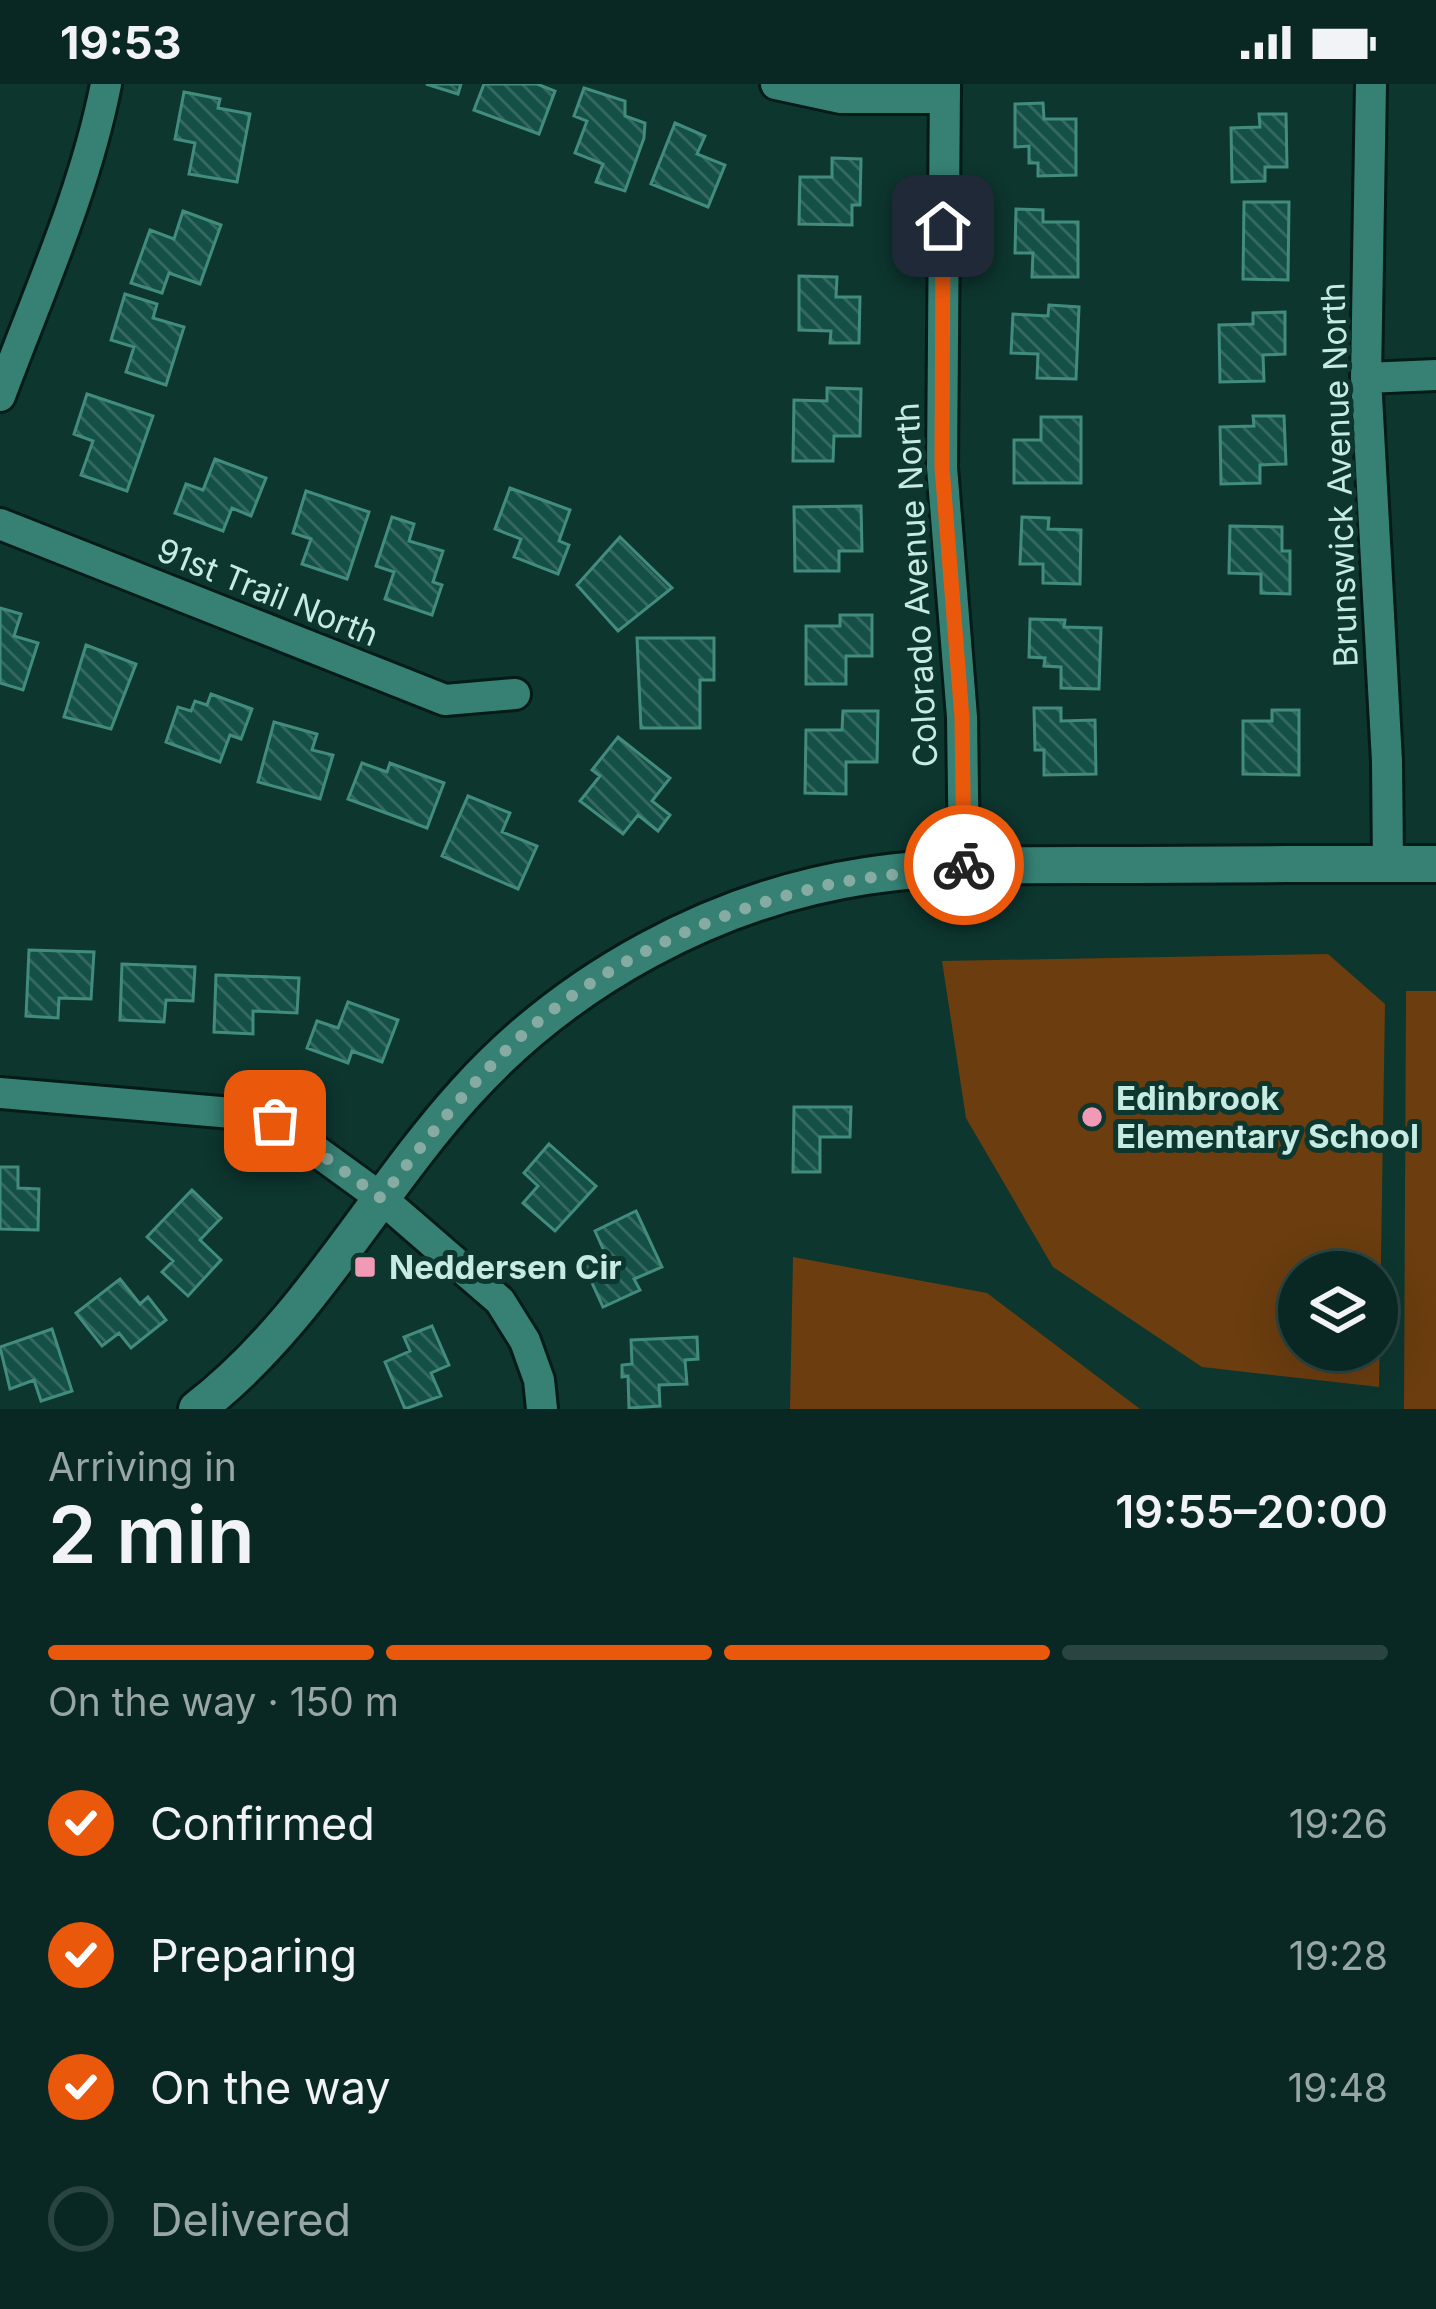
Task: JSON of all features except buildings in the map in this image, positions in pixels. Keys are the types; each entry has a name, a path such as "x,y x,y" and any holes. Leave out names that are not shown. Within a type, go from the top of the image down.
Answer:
{"street":[{"path":"0,396 79,184 106,84"},
{"path":"776,84 841,98 945,91"},
{"name":"Brunswick Avenue North","path":"1371,84 1366,378 1387,760 1388,864"},
{"name":"Colorado Avenue North","path":"945,91 942,467 962,718 964,866"},
{"path":"1366,378 1436,375"},
{"name":"91st Trail North","path":"0,524 445,700 515,694"},
{"path":"197,1409 250,1362 465,1092 519,1038 570,997 631,958 746,909 861,877 964,866 1436,864"},
{"path":"0,1093 232,1112 275,1121 381,1198 500,1301 525,1341 539,1380 542,1409"}],"shaded area":[{"path":"1328,954 1385,1004 1381,1251 1278,1251 1278,1371 1379,1371 1379,1387 1202,1367 1053,1267 966,1118 942,961"},
{"path":"1406,991 1436,991 1436,1409 1404,1409"},
{"path":"793,1257 987,1293 1140,1409 790,1409"}],"way so far":[{"path":"275,1121 381,1198 465,1092 519,1038 570,997 631,958 686,932 815,887 964,865"}],"place":[{"name":"Edinbrook Elementary School","path":"1092,1117"},
{"name":"Neddersen Cir","path":"365,1267"}],"route":[{"path":"943,226 942,467 962,718 964,865"}]}
